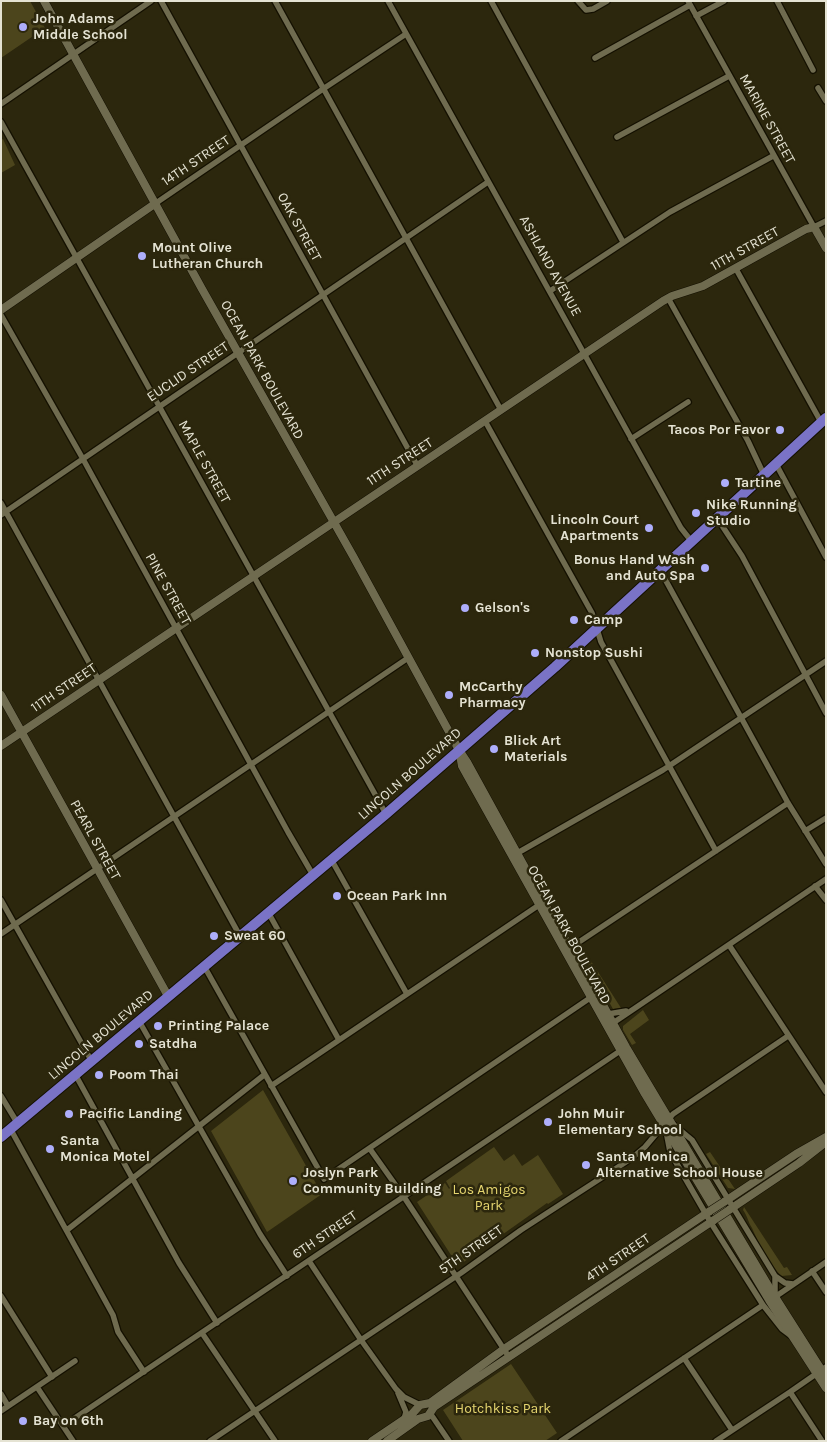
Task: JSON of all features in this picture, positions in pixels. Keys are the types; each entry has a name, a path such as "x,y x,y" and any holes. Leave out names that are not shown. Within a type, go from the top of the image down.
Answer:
{"highway":[{"name":"LINCOLN BOULEVARD","path":"1,1137 386,814 598,628 824,420"}],"street":[{"name":"OCEAN PARK BOULEVARD","path":"44,1 72,55 238,353 334,521 459,750 462,766 566,948 570,948 582,965 613,1023 623,1049"},
{"path":"1,104 151,1"},
{"name":"OAK STREET","path":"161,1 417,465"},
{"path":"275,1 501,410"},
{"name":"ASHLAND AVENUE","path":"388,1 681,528 692,542"},
{"path":"491,1 624,242"},
{"path":"578,1 586,10 593,9 607,1"},
{"path":"696,16 724,1"},
{"path":"778,1 813,70"},
{"path":"595,58 689,3"},
{"name":"MARINE STREET","path":"689,3 826,248"},
{"name":"14TH STREET","path":"1,310 406,34"},
{"path":"617,137 729,76"},
{"path":"818,88 826,101"},
{"name":"MAPLE STREET","path":"1,122 386,814"},
{"path":"550,292 670,212 774,156"},
{"name":"EUCLID STREET","path":"4,513 488,182"},
{"name":"11TH STREET","path":"1,746 668,298 698,289 806,229 826,221"},
{"path":"736,269 824,420"},
{"path":"668,298 748,440 764,475"},
{"name":"PINE STREET","path":"1,315 313,874"},
{"path":"631,439 688,402"},
{"path":"485,421 592,613 601,642 716,851"},
{"path":"776,464 826,557"},
{"path":"1,503 4,513 240,936"},
{"path":"717,518 742,556 826,713"},
{"path":"660,570 788,803 826,864"},
{"path":"1,934 408,658"},
{"path":"514,855 634,788 826,661"},
{"name":"PEARL STREET","path":"1,695 168,996"},
{"path":"570,948 788,803"},
{"path":"805,831 826,818"},
{"name":"OCEAN PARK BOULEVARD","path":"514,855 539,905 555,928 598,1012 623,1049 769,1300 793,1338 822,1372"},
{"path":"331,859 406,994"},
{"path":"598,1012 604,1016 609,1025 613,1023 826,879"},
{"path":"816,886 826,900"},
{"path":"1,900 91,1060"},
{"path":"271,1086 539,905"},
{"path":"268,912 339,1040"},
{"path":"729,944 826,1092"},
{"path":"204,966 324,1179 590,998 594,999 608,1014 631,1011"},
{"path":"139,1021 260,1234 287,1276"},
{"name":"5TH STREET","path":"210,1441 456,1276 520,1230 632,1158 667,1124 788,1036"},
{"name":"6TH STREET","path":"63,1426 623,1049"},
{"path":"75,1074 190,1282 217,1323"},
{"path":"67,1230 264,1075"},
{"path":"1,1096 14,1127 113,1315 118,1332 144,1372"},
{"name":"OCEAN PARK BOULEVARD","path":"667,1124 692,1140 730,1209 774,1276 769,1300"},
{"name":"OCEAN PARK BOULEVARD","path":"667,1124 670,1152 712,1222 822,1372 826,1388"},
{"name":"4TH STREET","path":"372,1441 504,1349 796,1154 826,1137"},
{"name":"4TH STREET","path":"388,1441 509,1357 799,1163 826,1142"},
{"path":"370,1149 404,1197 509,1357"},
{"path":"309,1261 396,1389 404,1397 430,1407 428,1414"},
{"path":"561,1441 826,1262"},
{"path":"812,1271 826,1292"},
{"path":"774,1276 785,1283 793,1284"},
{"path":"1,1296 52,1377"},
{"path":"202,1333 275,1441"},
{"path":"684,1358 732,1430"},
{"path":"1,1411 75,1361"},
{"path":"716,1441 822,1372"},
{"path":"37,1387 73,1441"},
{"path":"396,1389 406,1412 404,1419"},
{"path":"790,1392 822,1441"},
{"path":"1,1394 8,1406"},
{"path":"422,1405 419,1414 428,1414"},
{"path":"428,1414 449,1441"},
{"path":"571,1434 575,1440"}],"green space":[{"path":"1,1 30,1 45,28 1,58"},
{"path":"3,139 15,165 1,173 1,140"},
{"path":"584,950 621,1008 613,1009 581,952"},
{"path":"643,1010 649,1020 630,1034 636,1043 632,1045 623,1030 623,1026"},
{"path":"263,1090 322,1194 267,1232 211,1131"},
{"name":"Los Amigos Park","path":"494,1147 504,1161 514,1154 522,1166 538,1155 563,1194 547,1203 458,1266 417,1202 445,1183 449,1189 446,1181"},
{"path":"710,1152 735,1189 728,1188 706,1154"},
{"path":"744,1207 784,1268 787,1267 792,1275 782,1276 774,1267 765,1254 743,1210"},
{"name":"Hotchkiss Park","path":"511,1364 557,1433 545,1441 463,1441 443,1410"}],"place":[{"name":"John Adams Middle School","path":"23,27"},
{"name":"Mount Olive Lutheran Church","path":"142,256"},
{"name":"Tacos Por Favor","path":"780,430"},
{"name":"Tartine","path":"725,483"},
{"name":"Nike Running Studio","path":"696,513"},
{"name":"Lincoln Court Apartments","path":"649,528"},
{"name":"Bonus Hand Wash and Auto Spa","path":"705,568"},
{"name":"Gelson's","path":"465,608"},
{"name":"Camp","path":"574,620"},
{"name":"Nonstop Sushi","path":"535,653"},
{"name":"McCarthy Pharmacy","path":"449,695"},
{"name":"Blick Art Materials","path":"494,749"},
{"name":"Ocean Park Inn","path":"337,896"},
{"name":"Sweat 60","path":"214,936"},
{"name":"Printing Palace","path":"158,1026"},
{"name":"Satdha","path":"139,1044"},
{"name":"Poom Thai","path":"99,1075"},
{"name":"Pacific Landing","path":"69,1114"},
{"name":"John Muir Elementary School","path":"548,1122"},
{"name":"Santa Monica Motel","path":"50,1149"},
{"name":"Santa Monica Alternative School House","path":"586,1165"},
{"name":"Joslyn Park Community Building","path":"293,1181"},
{"name":"Bay on 6th","path":"23,1421"}]}
